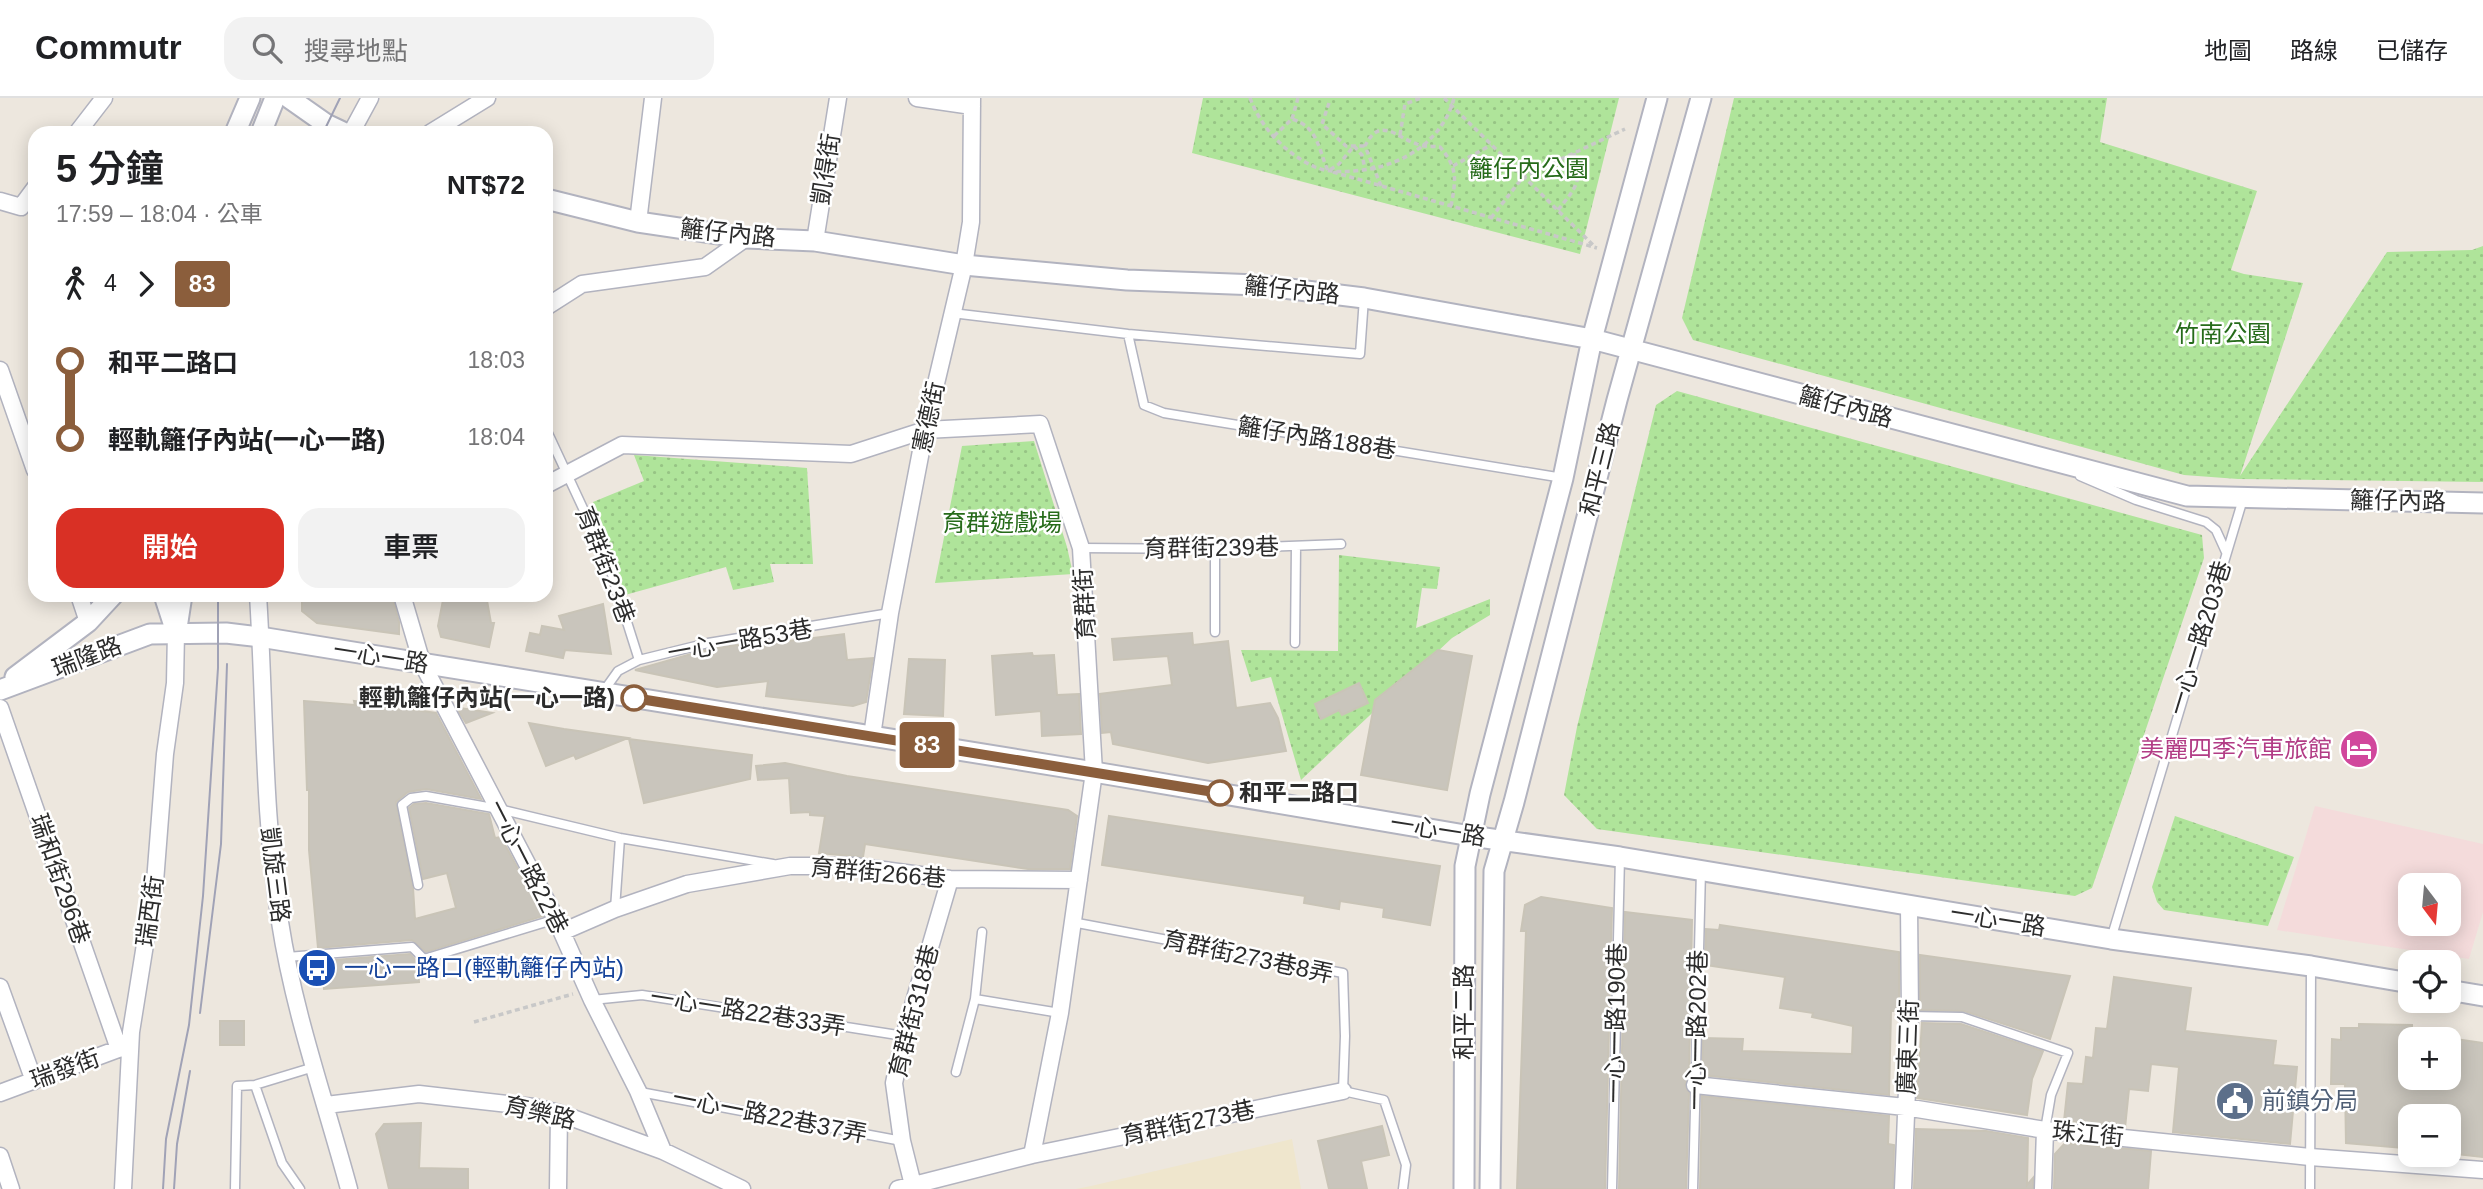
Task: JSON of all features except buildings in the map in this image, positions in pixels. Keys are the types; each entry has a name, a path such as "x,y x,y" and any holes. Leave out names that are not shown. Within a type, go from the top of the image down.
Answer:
{"street":[{"path":"82,126 104,98"},
{"path":"238,126 250,98"},
{"path":"264,126 275,98"},
{"path":"289,98 330,126"},
{"path":"355,126 370,98"},
{"path":"441,126 487,98"},
{"path":"638,222 653,98"},
{"name":"凱得街","path":"815,241 838,98"},
{"path":"917,98 972,102"},
{"name":"和平三路","path":"1471,836 1563,478 1592,339 1657,98"},
{"name":"和平三路","path":"1502,840 1701,98"},
{"name":"憲德街","path":"872,736 890,613 925,429 964,265 971,222 972,102"},
{"path":"0,201 21,207 28,198"},
{"name":"籬仔內路","path":"553,201 638,222 746,238 815,241 964,265 1127,280 1258,285 1364,298 1592,339 2187,496 2483,503"},
{"path":"553,303 582,284 705,267 746,238"},
{"path":"0,370 28,450"},
{"name":"育群街","path":"553,481 622,444 851,454 925,429 1040,424 1082,548 1094,772 1060,1013 1032,1155"},
{"path":"81,602 88,622"},
{"path":"0,689 88,622 107,602"},
{"path":"166,602 176,632"},
{"path":"176,632 181,602"},
{"name":"凱旋三路","path":"258,602 267,813 280,923 298,1014 349,1189"},
{"name":"一心一路22巷","path":"404,602 422,663 559,925 638,1091 663,1151"},
{"name":"一心一路","path":"176,632 260,637 2111,939 2311,966 2398,981"},
{"name":"瑞隆路","path":"0,689 134,638 176,632"},
{"name":"瑞西街","path":"123,1189 125,1047 155,882 165,754 175,683 176,632"},
{"name":"瑞和街296巷","path":"0,708 125,1047"},
{"name":"和平二路","path":"1464,1189 1465,866 1471,836"},
{"name":"和平二路","path":"1490,1189 1494,871 1502,840"},
{"name":"育群街266巷","path":"559,925 687,884 790,866 854,866 950,879 1079,880"},
{"name":"育群街318巷","path":"905,1187 894,1083 904,1036 950,879"},
{"name":"廣東三街","path":"1903,1189 1910,1016 1909,906"},
{"path":"0,988 34,1081"},
{"path":"2461,992 2483,996"},
{"name":"瑞發街","path":"0,1093 125,1047"},
{"name":"珠江街","path":"1695,1085 1905,1107 2045,1130 2310,1157 2483,1170"},
{"name":"育群街273巷","path":"1032,1155 1343,1091"},
{"name":"育樂路","path":"326,1105 419,1094 534,1107 663,1151 742,1189"},
{"path":"558,1189 559,1114"},
{"path":"2043,1189 2045,1130"},
{"path":"905,1187 1032,1155"},
{"path":"0,1156 11,1189"}],"lane":[{"path":"952,313 1128,334 1360,354 1364,298"},
{"name":"籬仔內路188巷","path":"1128,334 1144,405 1164,413 1563,478"},
{"name":"育群街23巷","path":"553,443 608,562 639,660"},
{"name":"籬仔內路","path":"2025,454 2136,499 2207,522 2216,530 2226,552"},
{"name":"一心一路203巷","path":"2111,939 2243,499"},
{"name":"育群街239巷","path":"1082,548 1215,549 1341,544"},
{"path":"1295,643 1296,546"},
{"path":"1215,549 1215,632"},
{"name":"一心一路53巷","path":"603,693 618,671 639,660 708,643 890,613"},
{"path":"418,885 402,805 411,798 426,796 499,809 620,838 790,866"},
{"path":"615,909 620,838"},
{"name":"一心一路190巷","path":"1612,1189 1620,857"},
{"name":"一心一路202巷","path":"1693,1189 1701,870"},
{"name":"育群街273巷8弄","path":"1072,922 1343,973 1346,1035 1343,1091"},
{"path":"287,957 412,947 424,959 559,925"},
{"path":"956,1072 975,999 982,932"},
{"path":"2310,1189 2311,966"},
{"name":"一心一路22巷33弄","path":"590,995 642,995 904,1036"},
{"path":"975,999 1060,1013"},
{"path":"1910,1016 1962,1017 2068,1053 2051,1096 2045,1130"},
{"path":"235,1189 237,1086 255,1086 314,1067"},
{"path":"255,1086 282,1163 300,1189"},
{"name":"一心一路22巷37弄","path":"638,1091 902,1142"},
{"path":"1343,1091 1384,1100 1406,1165 1403,1189"}],"path":[{"path":"1250,98 1255,112 1274,136 1292,153 1315,167 1597,248 1444,98"},
{"path":"1274,136 1292,119 1298,98"},
{"path":"1400,135 1405,104 1402,98"},
{"path":"1405,104 1421,98"},
{"path":"1331,171 1374,169 1408,156 1432,137 1452,107 1454,98"},
{"path":"1313,132 1322,124 1329,103"},
{"path":"1292,119 1304,123 1313,132 1331,171"},
{"path":"1322,124 1346,146 1365,146"},
{"path":"1365,146 1370,137 1390,129 1417,145 1440,147 1453,166 1454,190 1451,206"},
{"path":"1491,218 1523,177 1625,129"},
{"path":"1453,166 1491,145"},
{"path":"1331,171 1354,146"},
{"path":"1354,146 1362,155 1365,170"},
{"path":"1365,146 1381,186"},
{"path":"1558,210 1576,188 1580,173 1574,153"},
{"path":"474,1021 590,995"}],"shaded area":[{"path":"2315,806 2483,844 2483,912 2469,959 2461,958 2461,950 2409,950 2277,930"},
{"path":"1292,1139 1301,1189 1076,1189 1091,1186"}],"green space":[{"name":"籬仔內公園","path":"1203,98 1619,98 1580,254 1192,153"},
{"name":"竹南公園","path":"1734,98 2107,98 2100,142 2257,191 2231,270 2303,283 2240,476 2387,252 2472,250 2483,246 2483,482 2238,479 2184,475 1693,340 1682,318"},
{"path":"1677,391 2202,535 2204,558 2092,888 2075,896 1597,829 1564,795 1577,727 1656,405"},
{"name":"育群遊戲場","path":"1034,441 1073,574 935,583 962,446"},
{"path":"634,455 807,468 813,564 770,564 774,582 733,590 726,567 625,595 593,502 644,481"},
{"path":"1339,555 1440,567 1437,589 1422,588 1416,628 1490,599 1490,615 1452,638 1301,780 1271,677 1251,682 1241,650 1338,651"},
{"path":"2175,816 2294,857 2268,926 2164,910 2157,902 2152,887"}],"tram line":[{"path":"326,126 340,98"},
{"path":"163,1189 166,1139 189,1025 203,896 218,668 218,602"},
{"path":"200,1013 221,844 227,664"},
{"path":"174,1189 177,1144 190,1071"}],"bus line":[{"name":"83","path":"634,698 1220,793"}],"place":[{"name":"輕軌籬仔內站(一心一路)","path":"634,698"},
{"name":"美麗四季汽車旅館","path":"2359,749"},
{"name":"和平二路口","path":"1220,793"},
{"name":"一心一路口(輕軌籬仔內站)","path":"317,968"},
{"name":"前鎮分局","path":"2235,1101"}]}
